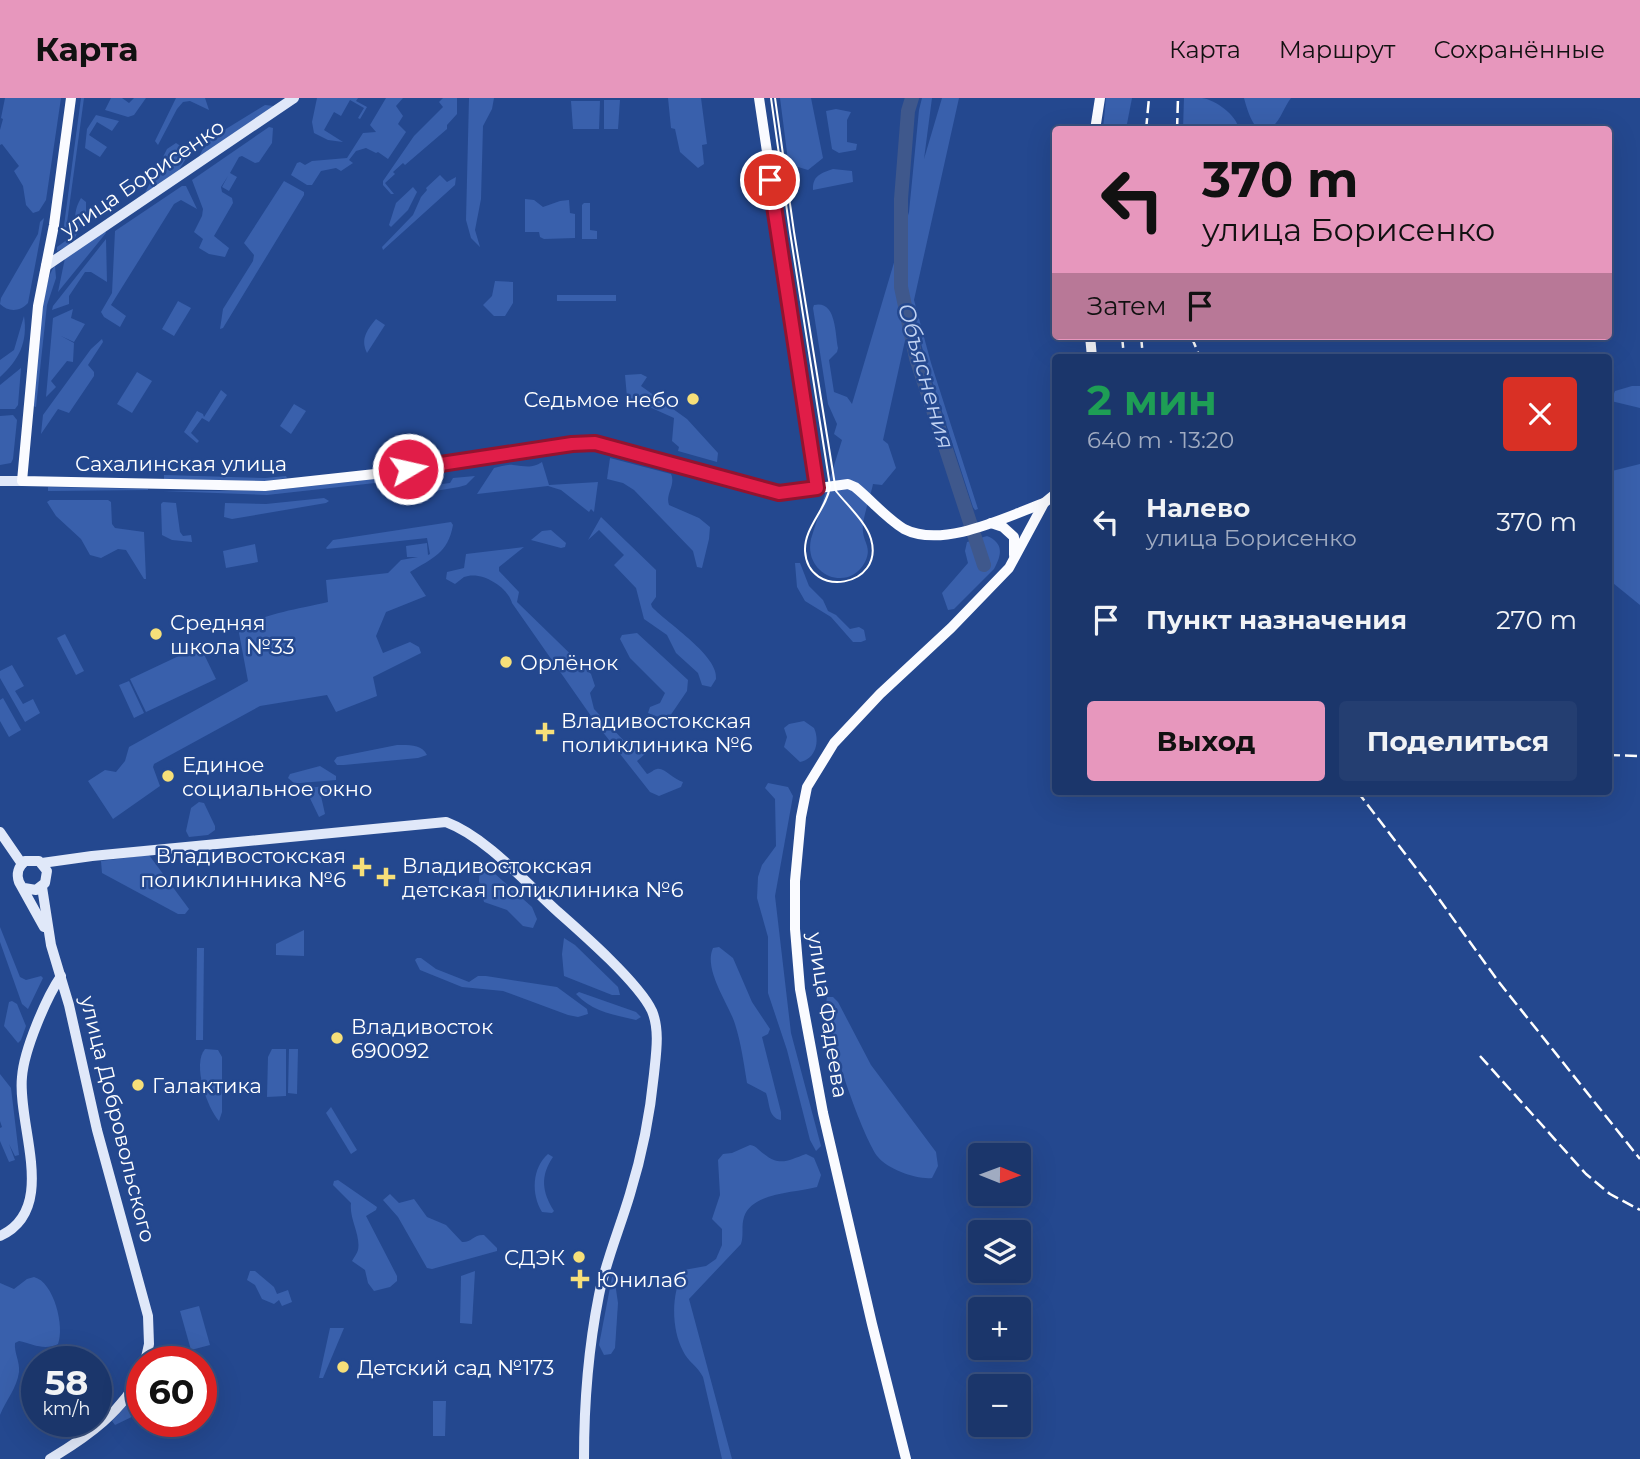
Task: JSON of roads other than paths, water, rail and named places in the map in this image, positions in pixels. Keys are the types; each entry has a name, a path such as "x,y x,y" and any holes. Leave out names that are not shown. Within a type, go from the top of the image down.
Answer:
{"main road":[{"name":"улица Борисенко","path":"22,481 38,306 71,98"},
{"name":"улица Борисенко","path":"46,266 294,98"},
{"path":"759,98 817,488"},
{"path":"1096,126 1100,98"},
{"name":"Сахалинская улица","path":"0,481 265,486 375,474 586,443 607,444 779,493 842,483 855,487 897,524 915,533 937,536 991,523 1044,503"},
{"name":"улица Фадеева","path":"906,1459 823,1113 800,989 795,929 795,881 801,817 807,787 834,743 880,694 951,628 1009,568 1044,503 1052,496"},
{"path":"991,523 1003,527 1014,537 1014,555 1009,568"},
{"path":"49,935 17,874 22,864 34,860 42,863 446,822 459,827 484,846 569,921 645,998 656,1028 651,1100 640,1161 599,1294 585,1381 584,1459"},
{"path":"0,832 22,864"},
{"path":"24,888 32,890 42,887 48,875 42,863"},
{"name":"улица Добровольского","path":"42,887 49,935 97,1130 148,1316 149,1346"},
{"path":"0,1236 23,1219 30,1202 32,1182 22,1078 39,1021 61,976"},
{"path":"50,1459 81,1440 126,1399"}],"waterway":[{"name":"Объяснения","path":"912,98 908,111 901,199 901,287 916,358 984,565"}],"tram line":[{"path":"771,98 830,486 825,502 808,534 805,551 809,567 819,577 844,581 857,577 867,568 872,555 871,539 861,520 836,491 775,98"}],"railway":[{"path":"1146,126 1149,98"},
{"path":"1177,126 1178,98"},
{"path":"1122,340 1124,354"},
{"path":"1141,340 1143,354"},
{"path":"1193,340 1199,354"},
{"path":"1612,755 1640,756"},
{"path":"1360,795 1498,981 1640,1159"},
{"path":"1480,1056 1586,1174 1610,1194 1640,1210"}],"place":[{"name":"Седьмое небо","path":"693,399"},
{"name":"Средняя школа №33","path":"156,634"},
{"name":"Орлёнок","path":"506,662"},
{"name":"Владивостокская поликлиника №6","path":"545,732"},
{"name":"Единое социальное окно","path":"168,776"},
{"name":"Владивостокская поликлинника №6","path":"362,867"},
{"name":"Владивостокская детская поликлиника №6","path":"386,877"},
{"name":"Владивосток 690092","path":"337,1038"},
{"name":"Галактика","path":"138,1085"},
{"name":"СДЭК","path":"579,1257"},
{"name":"Юнилаб","path":"580,1279"},
{"name":"Детский сад №173","path":"343,1367"}]}
